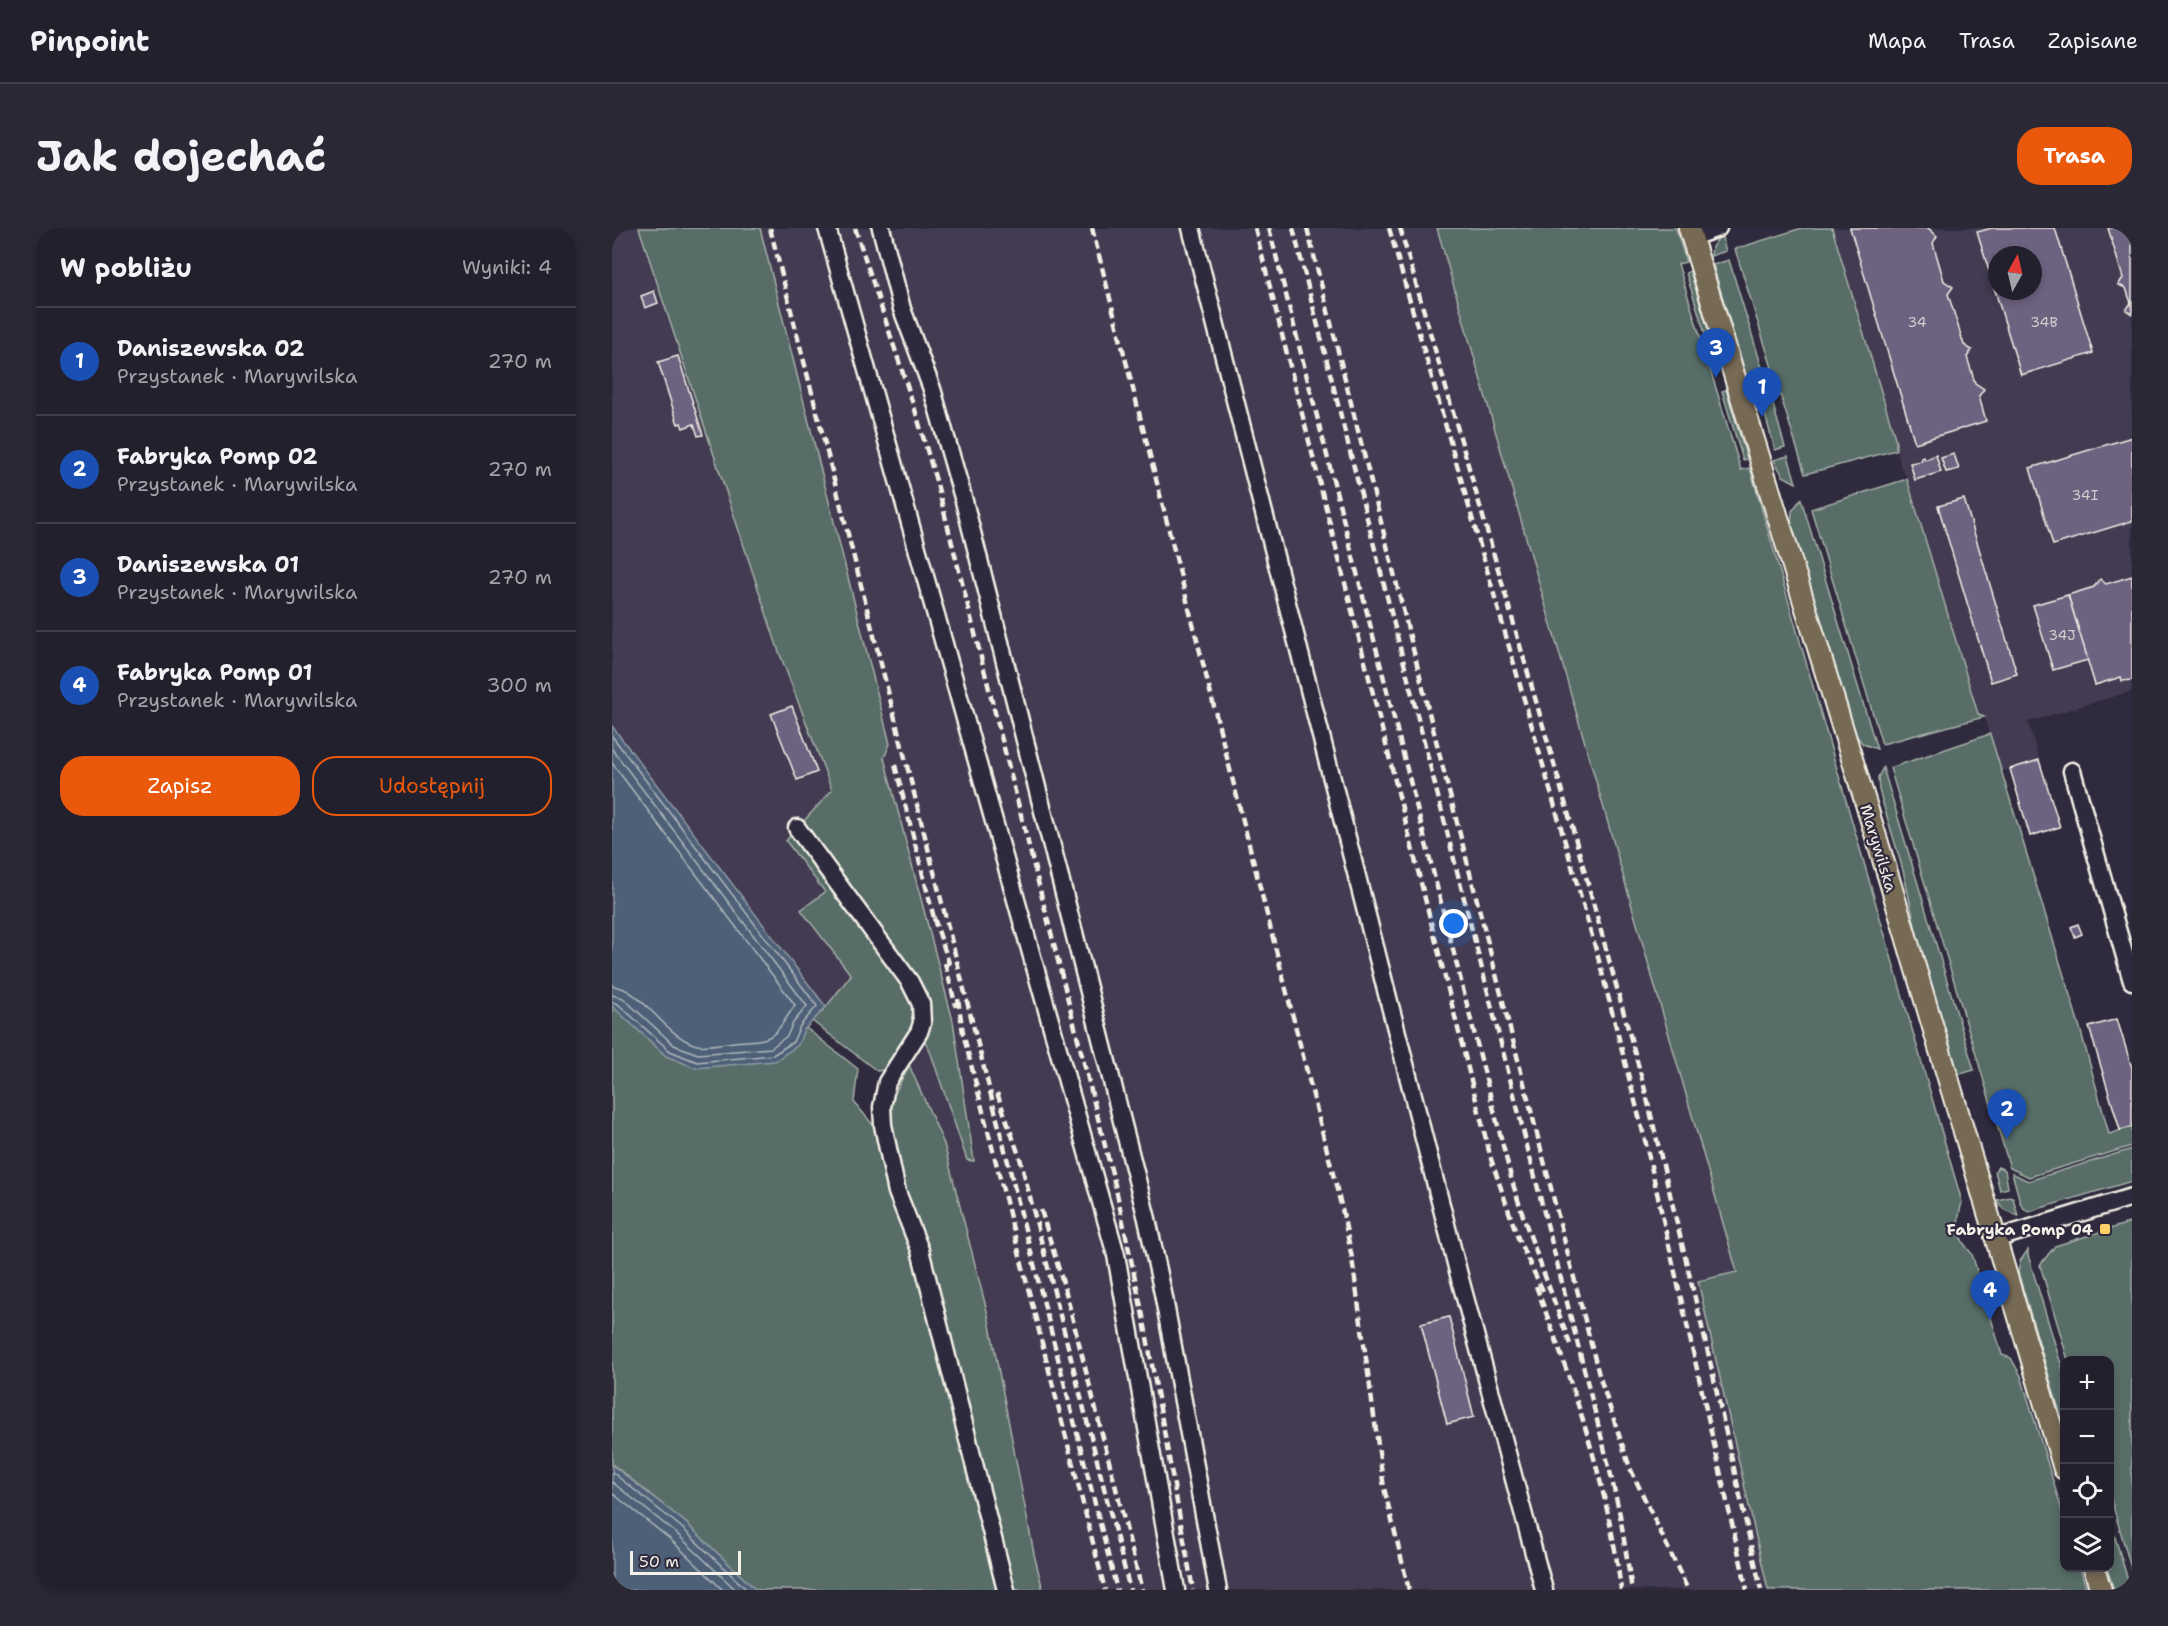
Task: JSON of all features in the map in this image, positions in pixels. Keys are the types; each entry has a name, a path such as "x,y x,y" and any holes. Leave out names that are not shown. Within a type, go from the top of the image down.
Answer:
{"main road":[{"name":"Marywilska","path":"1690,233 1886,868 2062,1464"},
{"path":"2095,1572 2101,1590"}],"street":[{"path":"827,228 1116,1255 1176,1590"},
{"path":"881,228 902,309 932,389 964,501 1147,1219 1169,1324 1218,1590"},
{"path":"1191,228 1460,1279 1544,1590"},
{"path":"1690,233 1718,228"},
{"path":"2072,771 2132,981"},
{"path":"797,828 903,972 917,993 921,1004 922,1023 919,1032 890,1077 885,1089 882,1107 883,1125 897,1192 920,1250 1006,1590"},
{"path":"1995,1239 2132,1197"}],"shaded area":[{"path":"612,228 639,228 779,652 832,790 786,841 825,893 801,910 851,975 826,1007 612,726"},
{"path":"760,228 1437,228 1829,1590 1043,1590 988,1315 944,1144 909,1065 925,1041 949,1105 974,1161 953,1021 884,758 890,744"},
{"path":"1832,228 2132,228 2132,691 2028,722 2060,827 2011,769 2001,771 1984,717 1978,714 1911,494 1910,483 1900,466 1896,441"}],"green space":[{"path":"639,228 760,228 890,744 884,758 953,1021 974,1161 967,1160 925,1041 930,1028 931,1016 930,1003 925,990 802,823 832,790 779,652"},
{"path":"1437,228 1676,228 1686,262 1678,264 1741,470 1750,468 1962,1202 1958,1230 1962,1241 1972,1254 2002,1355 2011,1358 2021,1376 2060,1504 2060,1572 2081,1572 2087,1590 1768,1590 1698,1281 1737,1272"},
{"path":"1802,228 1832,228 1896,441 1896,450 1805,474 1735,249"},
{"path":"1721,234 1726,251 1711,256 1712,247"},
{"path":"1729,260 1764,374 1753,399 1713,265"},
{"path":"1690,271 1711,339 1707,340 1686,273"},
{"path":"1766,380 1785,447 1775,450 1760,397"},
{"path":"1726,390 1747,459 1743,460 1722,391"},
{"path":"1788,456 1796,483 1783,476 1774,460"},
{"path":"1907,479 1978,714 1984,717 1882,744 1811,509"},
{"path":"1801,499 1877,749 1863,744 1854,733 1791,524 1792,511"},
{"path":"1990,734 2080,1028 2109,1134 2132,1127 2132,1146 2029,1177 2010,1168 1890,768"},
{"path":"1883,768 1974,1070 1960,1074 1953,1062 1921,953 1903,870 1879,790 1878,777"},
{"path":"793,832 912,997 915,1017 911,1029 884,1070 877,1071 812,1021 851,975 801,910 825,892 786,841"},
{"path":"612,1006 631,1023 804,1030 806,1028 858,1069 854,1102 878,1131 914,1250 1000,1590 756,1590 685,1522 612,1464"},
{"path":"909,1065 944,1144 988,1315 1043,1590 1014,1590 927,1247 904,1187 891,1128 889,1105"},
{"path":"2132,1149 2132,1181 2028,1212 2021,1205 2012,1173 2028,1181"},
{"path":"1998,1167 2005,1170 2008,1188 2000,1190 1995,1171"},
{"path":"2013,1198 2018,1216 2003,1209 1997,1200"},
{"path":"2132,1222 2132,1571 2114,1510 2114,1356 2067,1356 2040,1265 2055,1246"},
{"path":"2028,1250 2060,1361 2060,1413 2018,1272 2020,1261"},
{"path":"2114,1534 2131,1590 2114,1590 2108,1572 2114,1572"}],"water":[{"path":"612,726 826,1007 804,1030 798,1045 775,1061 696,1068 666,1056 612,1006"},
{"path":"612,1465 685,1522 756,1590 612,1590"}],"building":[{"path":"1850,228 1928,228 1937,236 1933,243 1944,281 1953,287 1948,294 1964,345 1972,350 1967,357 1975,383 1984,389 1979,396 1986,421 1915,443"},
{"path":"1992,228 2055,228 2093,353 2021,375 1998,300 2042,300 2042,246 1988,246 1988,268 1977,232"},
{"path":"2108,228 2132,228 2132,314 2126,310 2131,303 2126,288 2118,285 2123,278"},
{"path":"654,291 658,303 645,308 641,296"},
{"path":"678,356 703,435 698,436 694,424 683,428 681,423 678,424 658,362"},
{"path":"2132,437 2132,521 2053,545 2030,468"},
{"path":"1954,454 1959,469 1946,472 1941,458"},
{"path":"1936,455 1941,472 1915,480 1910,463"},
{"path":"1964,499 2017,674 1991,682 1938,506"},
{"path":"2132,576 2132,680 2122,681 2121,677 2095,685 2068,595 2094,587 2100,579 2106,584"},
{"path":"2068,595 2088,660 2053,670 2033,605"},
{"path":"792,706 817,772 797,780 771,714"},
{"path":"2039,760 2060,827 2030,836 2010,769"},
{"path":"2078,924 2082,934 2075,937 2071,927"},
{"path":"2117,1019 2132,1068 2132,1127 2120,1130 2089,1027"},
{"path":"1449,1317 1474,1417 1447,1424 1421,1324"}],"railway":[{"path":"770,228 1117,1590"},
{"path":"855,228 937,484 1116,1189 1144,1321 1193,1590"},
{"path":"1092,228 1343,1213 1352,1258 1384,1488 1409,1590"},
{"path":"1255,228 1491,1159 1519,1241 1544,1293"},
{"path":"1269,228 1512,1181 1570,1344"},
{"path":"1293,228 1610,1471 1620,1515 1632,1590"},
{"path":"1307,228 1599,1375 1630,1468 1688,1590"},
{"path":"1389,228 1598,957 1646,1144 1747,1590"},
{"path":"1400,228 1644,1086 1707,1348 1761,1590"},
{"path":"895,765 936,926"},
{"path":"934,918 951,969"},
{"path":"945,963 956,1007"},
{"path":"958,999 963,1033 1105,1590"},
{"path":"997,1093 1020,1158 1130,1590"},
{"path":"1041,1210 1066,1293 1142,1590"},
{"path":"1536,1286 1588,1435 1607,1512 1621,1590"}],"place":[{"name":"Daniszewska 01","path":"1716,378"},
{"name":"Daniszewska 02","path":"1762,417"},
{"name":"Fabryka Pomp 02","path":"2007,1139"},
{"name":"Fabryka Pomp 04","path":"2105,1229"},
{"name":"Fabryka Pomp 01","path":"1990,1320"}]}
